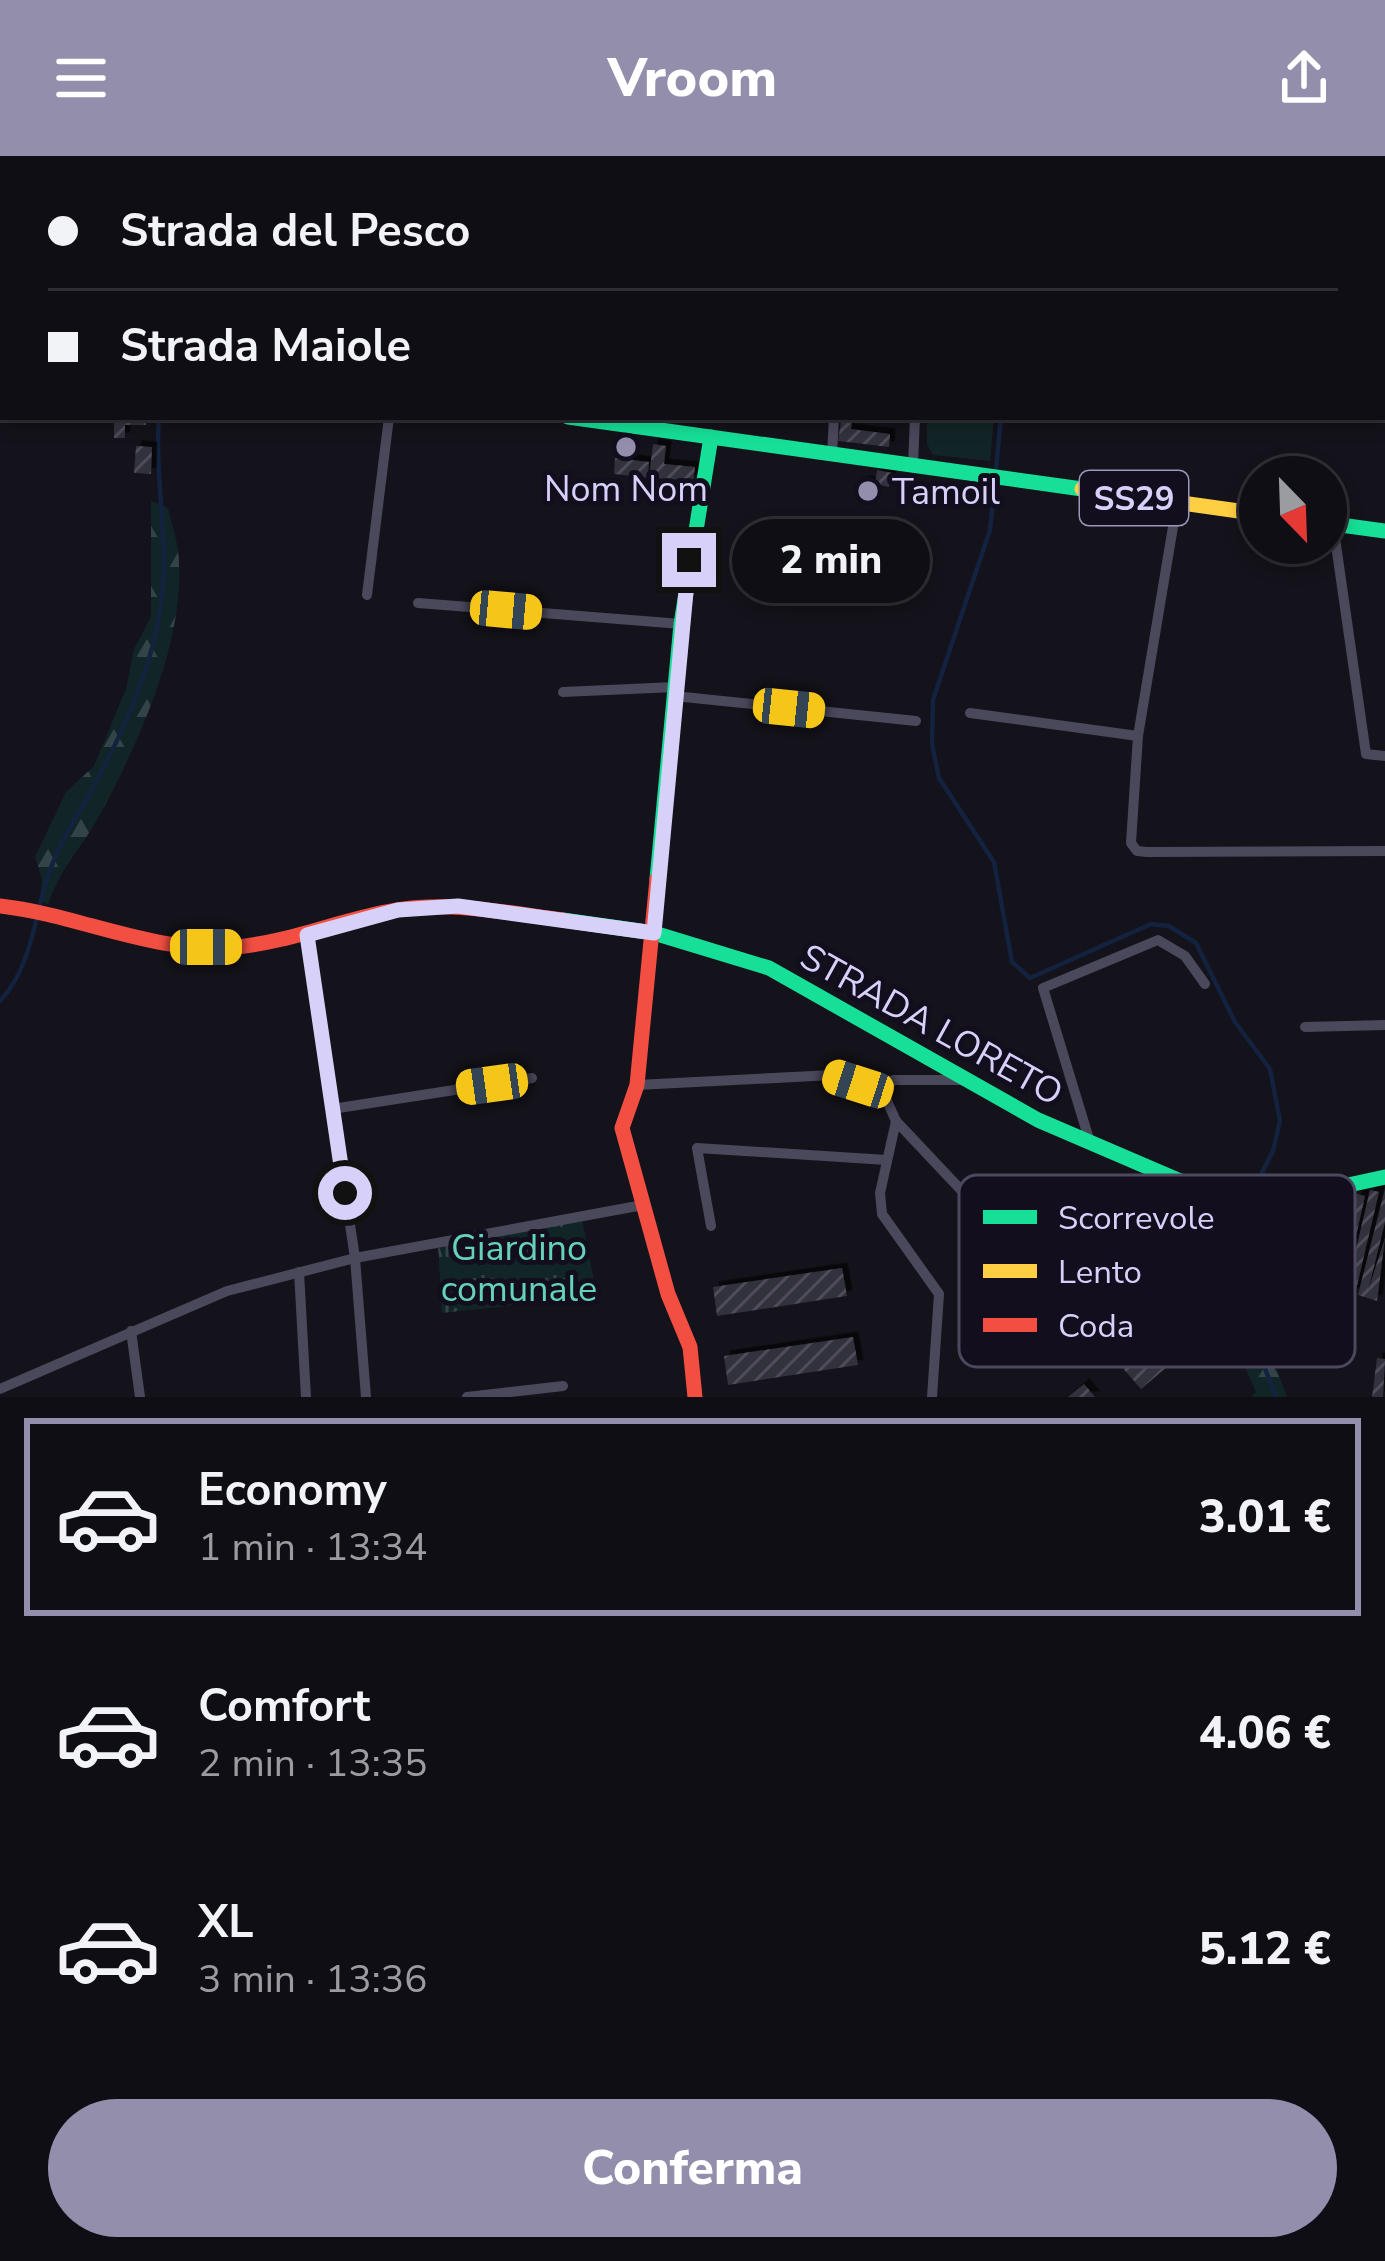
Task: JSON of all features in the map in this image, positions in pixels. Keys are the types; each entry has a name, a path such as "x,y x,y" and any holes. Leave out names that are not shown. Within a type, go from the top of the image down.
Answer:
{"street":[{"path":"367,595 388,420"},
{"name":"SS29","path":"605,420 1239,511"},
{"path":"832,455 834,420"},
{"path":"913,465 915,420"},
{"path":"694,1397 689,1347 622,1128 637,1084 681,624 711,436"},
{"path":"1177,503 1138,736 1131,843 1137,851 1385,851"},
{"path":"1347,527 1385,532"},
{"path":"1335,564 1366,754 1385,756"},
{"path":"418,604 681,624"},
{"path":"562,692 674,692 916,721"},
{"path":"970,713 1138,736"},
{"name":"STRADA LORETO","path":"0,906 42,911 176,947 235,947 307,935 398,910 458,906 654,933 769,968 1038,1120 1176,1175"},
{"path":"307,935 356,1258 366,1397"},
{"path":"1089,1138 1043,988 1158,940 1185,956 1205,984"},
{"path":"1305,1027 1385,1025"},
{"path":"637,1084 833,1076 883,1092 896,1121 959,1188"},
{"path":"332,1109 532,1078"},
{"path":"883,1092 893,1080 968,1080"},
{"path":"896,1121 882,1214 939,1294 932,1397"},
{"path":"711,1226 697,1148 887,1160"},
{"name":"STRADA LORETO","path":"1355,1182 1385,1177"},
{"path":"0,1389 227,1291 356,1258 643,1205"},
{"path":"298,1272 306,1397"},
{"path":"130,1330 140,1397"},
{"path":"467,1397 563,1386"}],"green space":[{"path":"927,420 994,420 990,461 933,455 927,444"},
{"path":"151,501 168,508 179,556 179,594 166,661 127,760 48,905 40,899 42,879 35,857 66,792 94,766 126,689 134,649 151,617"},
{"name":"Giardino comunale","path":"582,1219 594,1281 555,1290 556,1301 442,1313 438,1245"},
{"path":"1246,1367 1275,1367 1287,1397 1251,1397 1256,1392"}],"building":[{"path":"114,420 146,420 146,425 125,425 125,438 114,438"},
{"path":"841,421 852,422 851,429 890,434 889,447 838,441"},
{"path":"653,444 666,446 664,464 695,467 693,481 656,478 650,469"},
{"path":"136,446 152,447 151,474 134,473"},
{"path":"615,458 649,462 648,478 614,474"},
{"path":"877,470 892,473 889,487 875,484 873,498 860,496 862,481 875,483"},
{"path":"1385,1189 1385,1222 1368,1291 1385,1238 1377,1301 1358,1295"},
{"path":"1370,1190 1379,1192 1355,1294 1355,1254"},
{"path":"1357,1194 1365,1196 1355,1240"},
{"path":"842,1268 847,1296 717,1316 713,1287"},
{"path":"853,1337 858,1365 728,1385 724,1356"},
{"path":"1377,1358 1385,1359 1383,1397 1372,1397"},
{"path":"1122,1367 1167,1367 1141,1389"},
{"path":"1084,1384 1095,1397 1068,1397"}],"waterway":[{"path":"0,1001 27,953 56,854 116,743 150,655 163,587 159,420"},
{"path":"996,469 1001,420"},
{"path":"995,481 990,530 933,700 932,744 939,778 994,862 1012,962 1030,978 1151,924 1169,926 1196,943 1235,1022 1270,1069 1280,1121 1261,1175"},
{"path":"1264,1367 1276,1397"}],"traffic: fast":[{"path":"589,420 1082,489"},
{"path":"657,879 681,624 711,437"},
{"path":"1347,526 1385,531"},
{"path":"563,920 654,933 769,968 1038,1120 1166,1175"},
{"path":"1355,1184 1385,1177"}],"traffic: slow":[{"path":"1082,489 1239,511"}],"traffic: jam":[{"path":"657,879 637,1085 622,1128 668,1294 690,1347 695,1397"},
{"path":"0,906 204,948 256,944 418,908 480,909 563,920"}],"place":[{"name":"Nom Nom","path":"626,447"},
{"name":"Tamoil","path":"868,491"}],"route":[{"path":"345,1193 307,935 398,910 458,906 654,933 689,560"}]}
